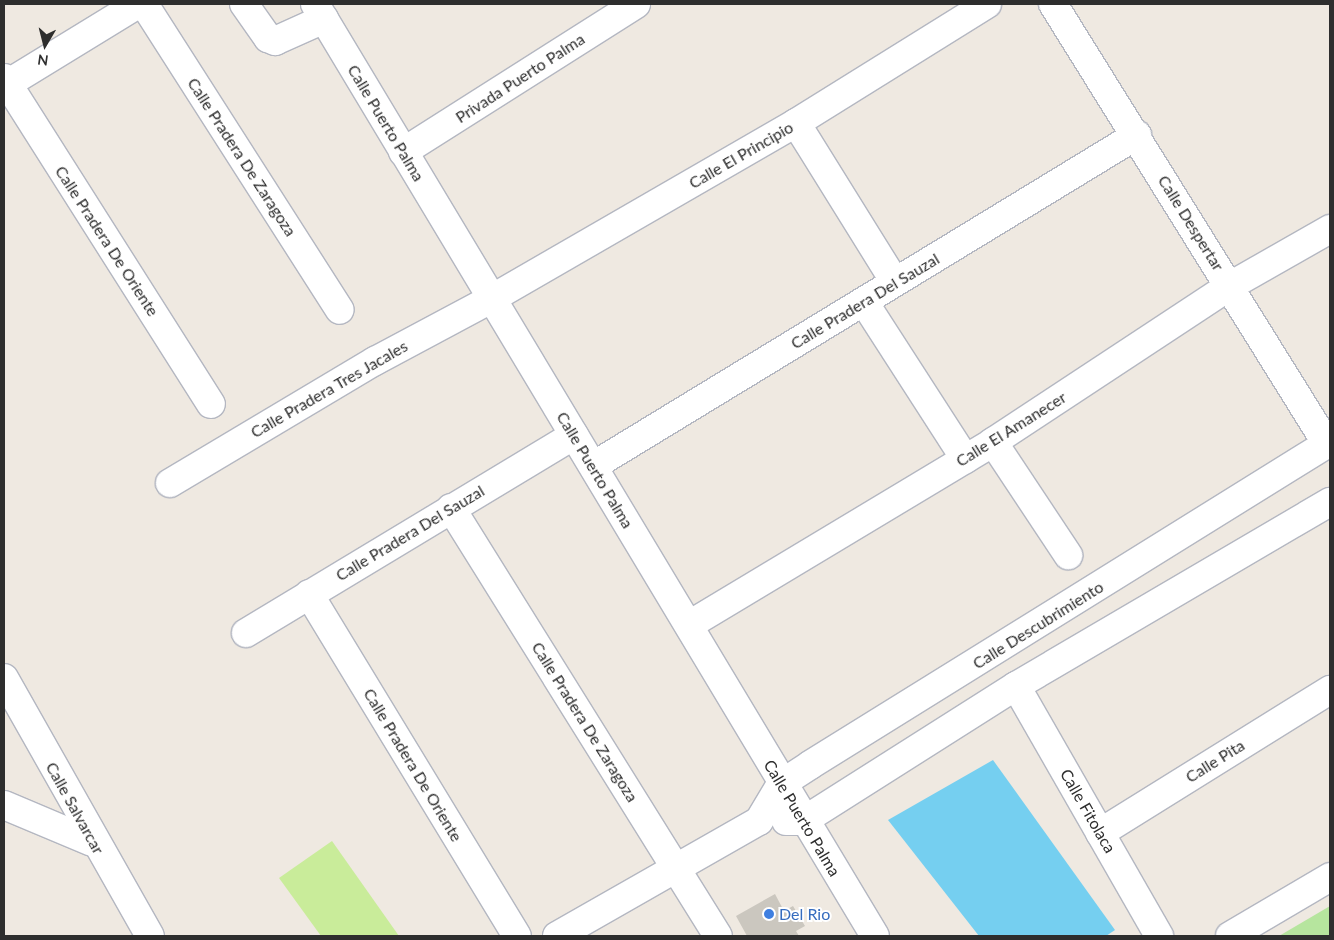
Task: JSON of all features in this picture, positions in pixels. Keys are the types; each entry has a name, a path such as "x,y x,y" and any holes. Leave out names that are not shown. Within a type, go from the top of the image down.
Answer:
{"street":[{"path":"5,83 138,4"},
{"name":"Calle Pradera De Zaragoza","path":"144,4 340,310"},
{"path":"244,4 268,38 275,41 319,11"},
{"name":"Privada Puerto Palma","path":"403,152 636,4"},
{"name":"Calle El Principio","path":"491,299 796,123 987,4"},
{"name":"Calle Despertar","path":"1053,4 1329,443"},
{"name":"Calle Puerto Palma","path":"319,11 593,466 781,784 875,936"},
{"name":"Calle Pradera De Oriente","path":"5,83 211,404"},
{"path":"796,123 895,282"},
{"name":"Calle Pradera Del Sauzal","path":"593,466 1137,135"},
{"name":"Calle El Amanecer","path":"688,625 965,459 1230,286 1330,229"},
{"name":"Calle Pradera Tres Jacales","path":"170,483 375,361 491,299"},
{"path":"864,302 965,459"},
{"name":"Calle Pradera Del Sauzal","path":"246,632 574,435"},
{"path":"992,442 1068,556"},
{"name":"Calle Descubrimiento","path":"557,936 759,821 781,784 1329,443"},
{"path":"759,821 804,822 1016,686 1330,502"},
{"name":"Calle Pradera De Zaragoza","path":"451,508 718,936"},
{"name":"Calle Pradera De Oriente","path":"310,594 517,936"},
{"name":"Calle Salvarcar","path":"4,678 92,842 150,936"},
{"name":"Calle Fitolaca","path":"1016,686 1159,936"},
{"name":"Calle Pita","path":"1100,833 1330,690"},
{"path":"4,805 92,842"},
{"path":"1230,936 1330,877"}],"green space":[{"path":"332,841 399,936 321,936 279,878"},
{"path":"1330,906 1330,936 1279,936"}],"water":[{"path":"993,760 1115,930 1106,936 979,936 888,820"}],"building":[{"name":"Del Rio","path":"775,894 784,911 793,906 805,926 796,931 799,936 747,936 736,916"}],"place":[{"name":"Del Rio","path":"769,914"}]}
